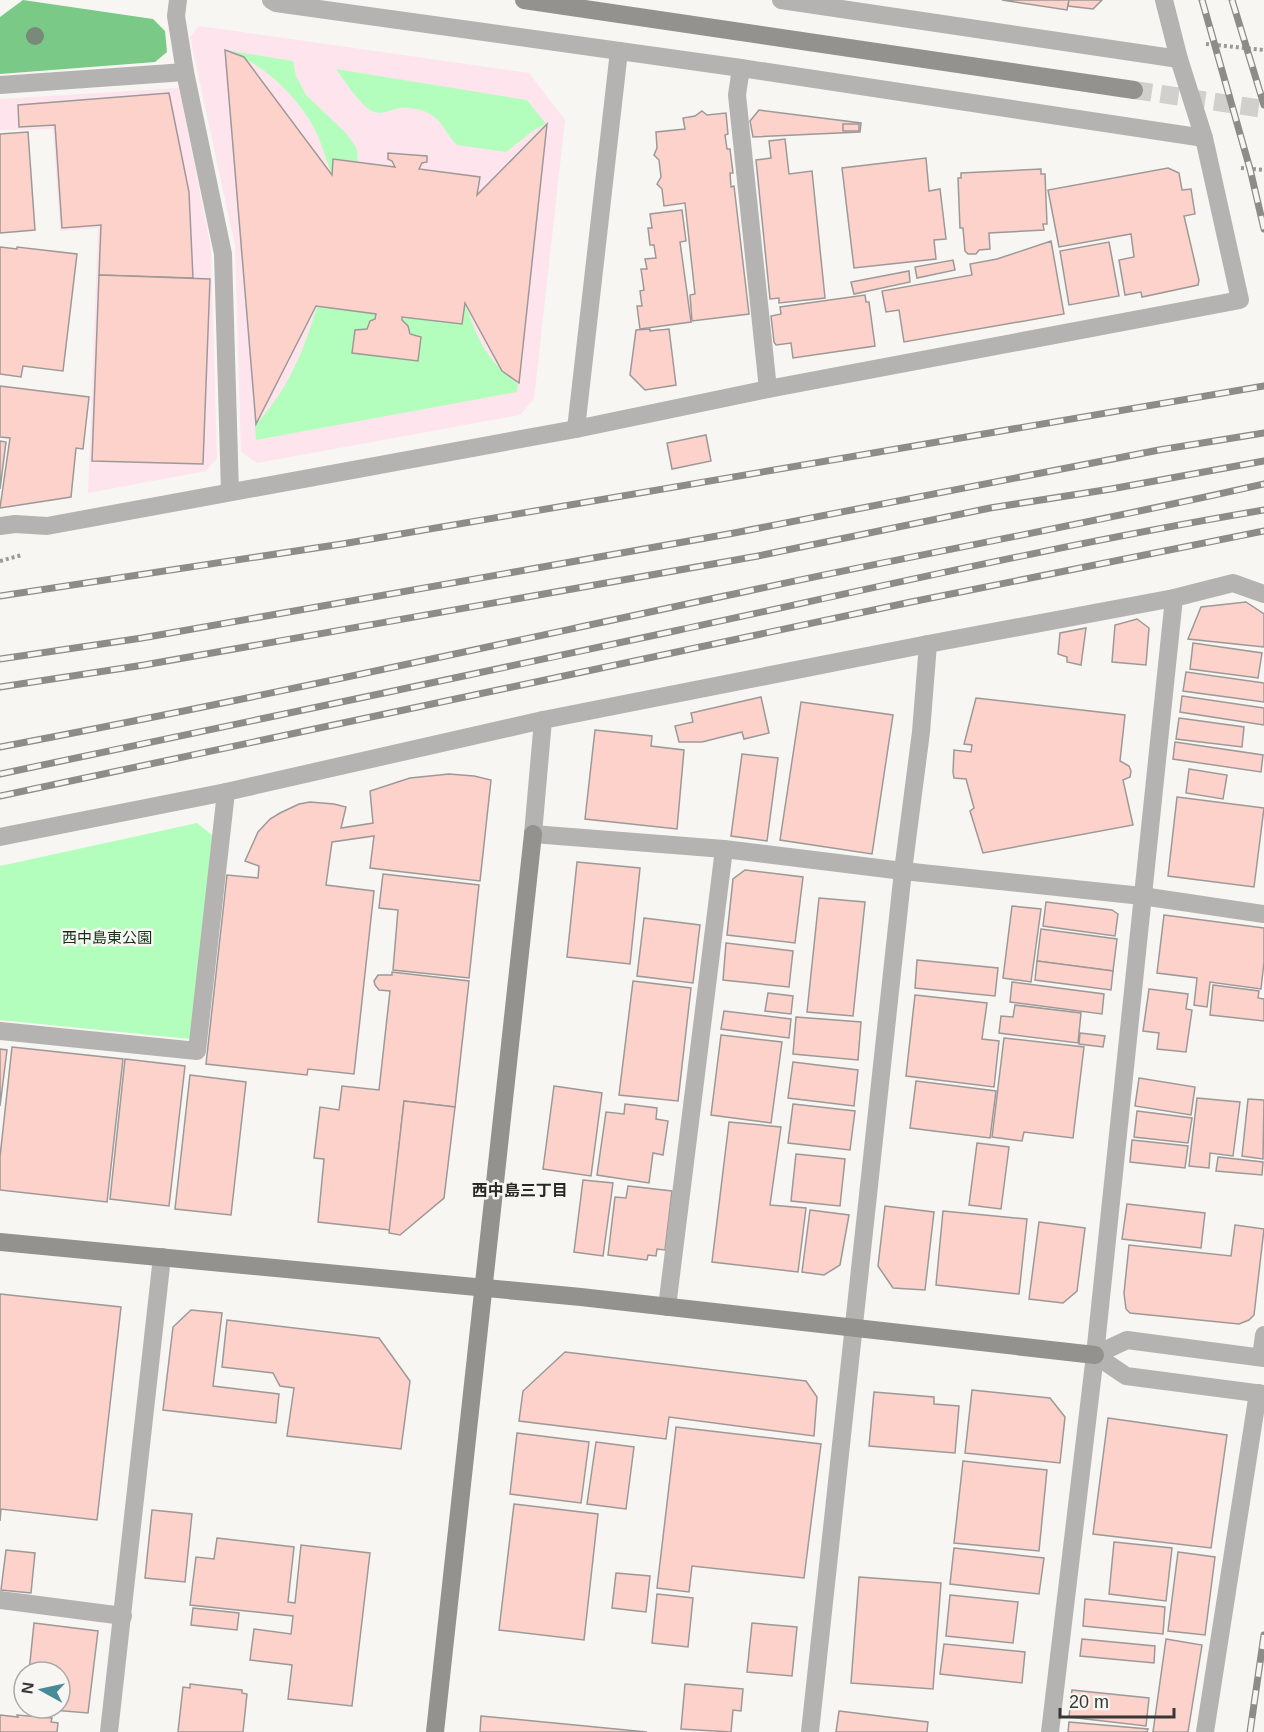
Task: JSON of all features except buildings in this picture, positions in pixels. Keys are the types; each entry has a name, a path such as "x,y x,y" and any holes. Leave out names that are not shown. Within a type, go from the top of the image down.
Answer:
{"street":[{"path":"178,0 176,16 185,72 222,254 230,492"},
{"path":"271,0 276,3 741,68 1204,138"},
{"path":"524,0 1134,90"},
{"path":"781,0 1179,59"},
{"path":"0,526 15,524 47,526 576,429 768,389 1240,300 1204,138 1179,59 1164,0"},
{"path":"576,429 619,51"},
{"path":"741,68 737,95 768,389"},
{"path":"0,85 185,72"},
{"path":"0,837 226,792 543,720 1174,598 1233,584 1264,594"},
{"path":"1050,1732 1095,1355 1174,598"},
{"path":"810,1732 903,871 921,732 928,644"},
{"path":"435,1732 543,720"},
{"path":"0,1031 197,1051 226,792"},
{"path":"532,834 724,849 903,871 1142,896 1264,914"},
{"path":"667,1307 724,849"},
{"path":"0,1242 482,1287 1095,1355 1126,1376 1261,1393 1205,1732"},
{"path":"109,1732 162,1257"},
{"path":"1095,1355 1127,1340 1263,1358 1264,1335"},
{"path":"0,1600 123,1616"}],"path":[{"path":"1175,40 1264,50"},
{"path":"0,561 16,558"}],"shaded area":[{"path":"199,26 529,73 565,120 534,399 520,415 257,463 241,452 235,246 190,37"},
{"path":"179,88 211,248 217,458 206,471 88,493 98,228 60,231 53,129 0,130 0,99"}],"green space":[{"path":"23,0 153,19 165,31 167,52 155,62 0,74 0,17"},
{"path":"225,50 293,61 296,76 306,95 346,133 357,149 359,178 332,174 315,130 288,92 252,63"},
{"path":"336,69 527,100 546,124 534,130 506,152 457,145 438,121 427,112 399,108 382,113 367,108"},
{"path":"323,284 465,303 484,348 498,367 518,384 517,392 256,440 255,425 279,394 306,341"},
{"name":"西中島東公園","path":"197,823 213,836 190,1039 0,1020 0,866"}],"tunnel":[{"path":"1134,90 1264,109"}],"railway":[{"path":"1202,0 1250,169 1264,229"},
{"path":"1232,0 1264,105"},
{"path":"0,596 342,544 1264,386"},
{"path":"0,659 142,638 734,533 1159,450 1264,433"},
{"path":"0,687 144,665 758,556 990,508 1264,461"},
{"path":"0,747 286,690 1264,484"},
{"path":"0,774 971,567 1264,510"},
{"path":"0,796 911,602 1264,531"},
{"path":"1250,1732 1264,1635"}],"district":[{"name":"西中島三丁目","path":"520,1190"}]}
